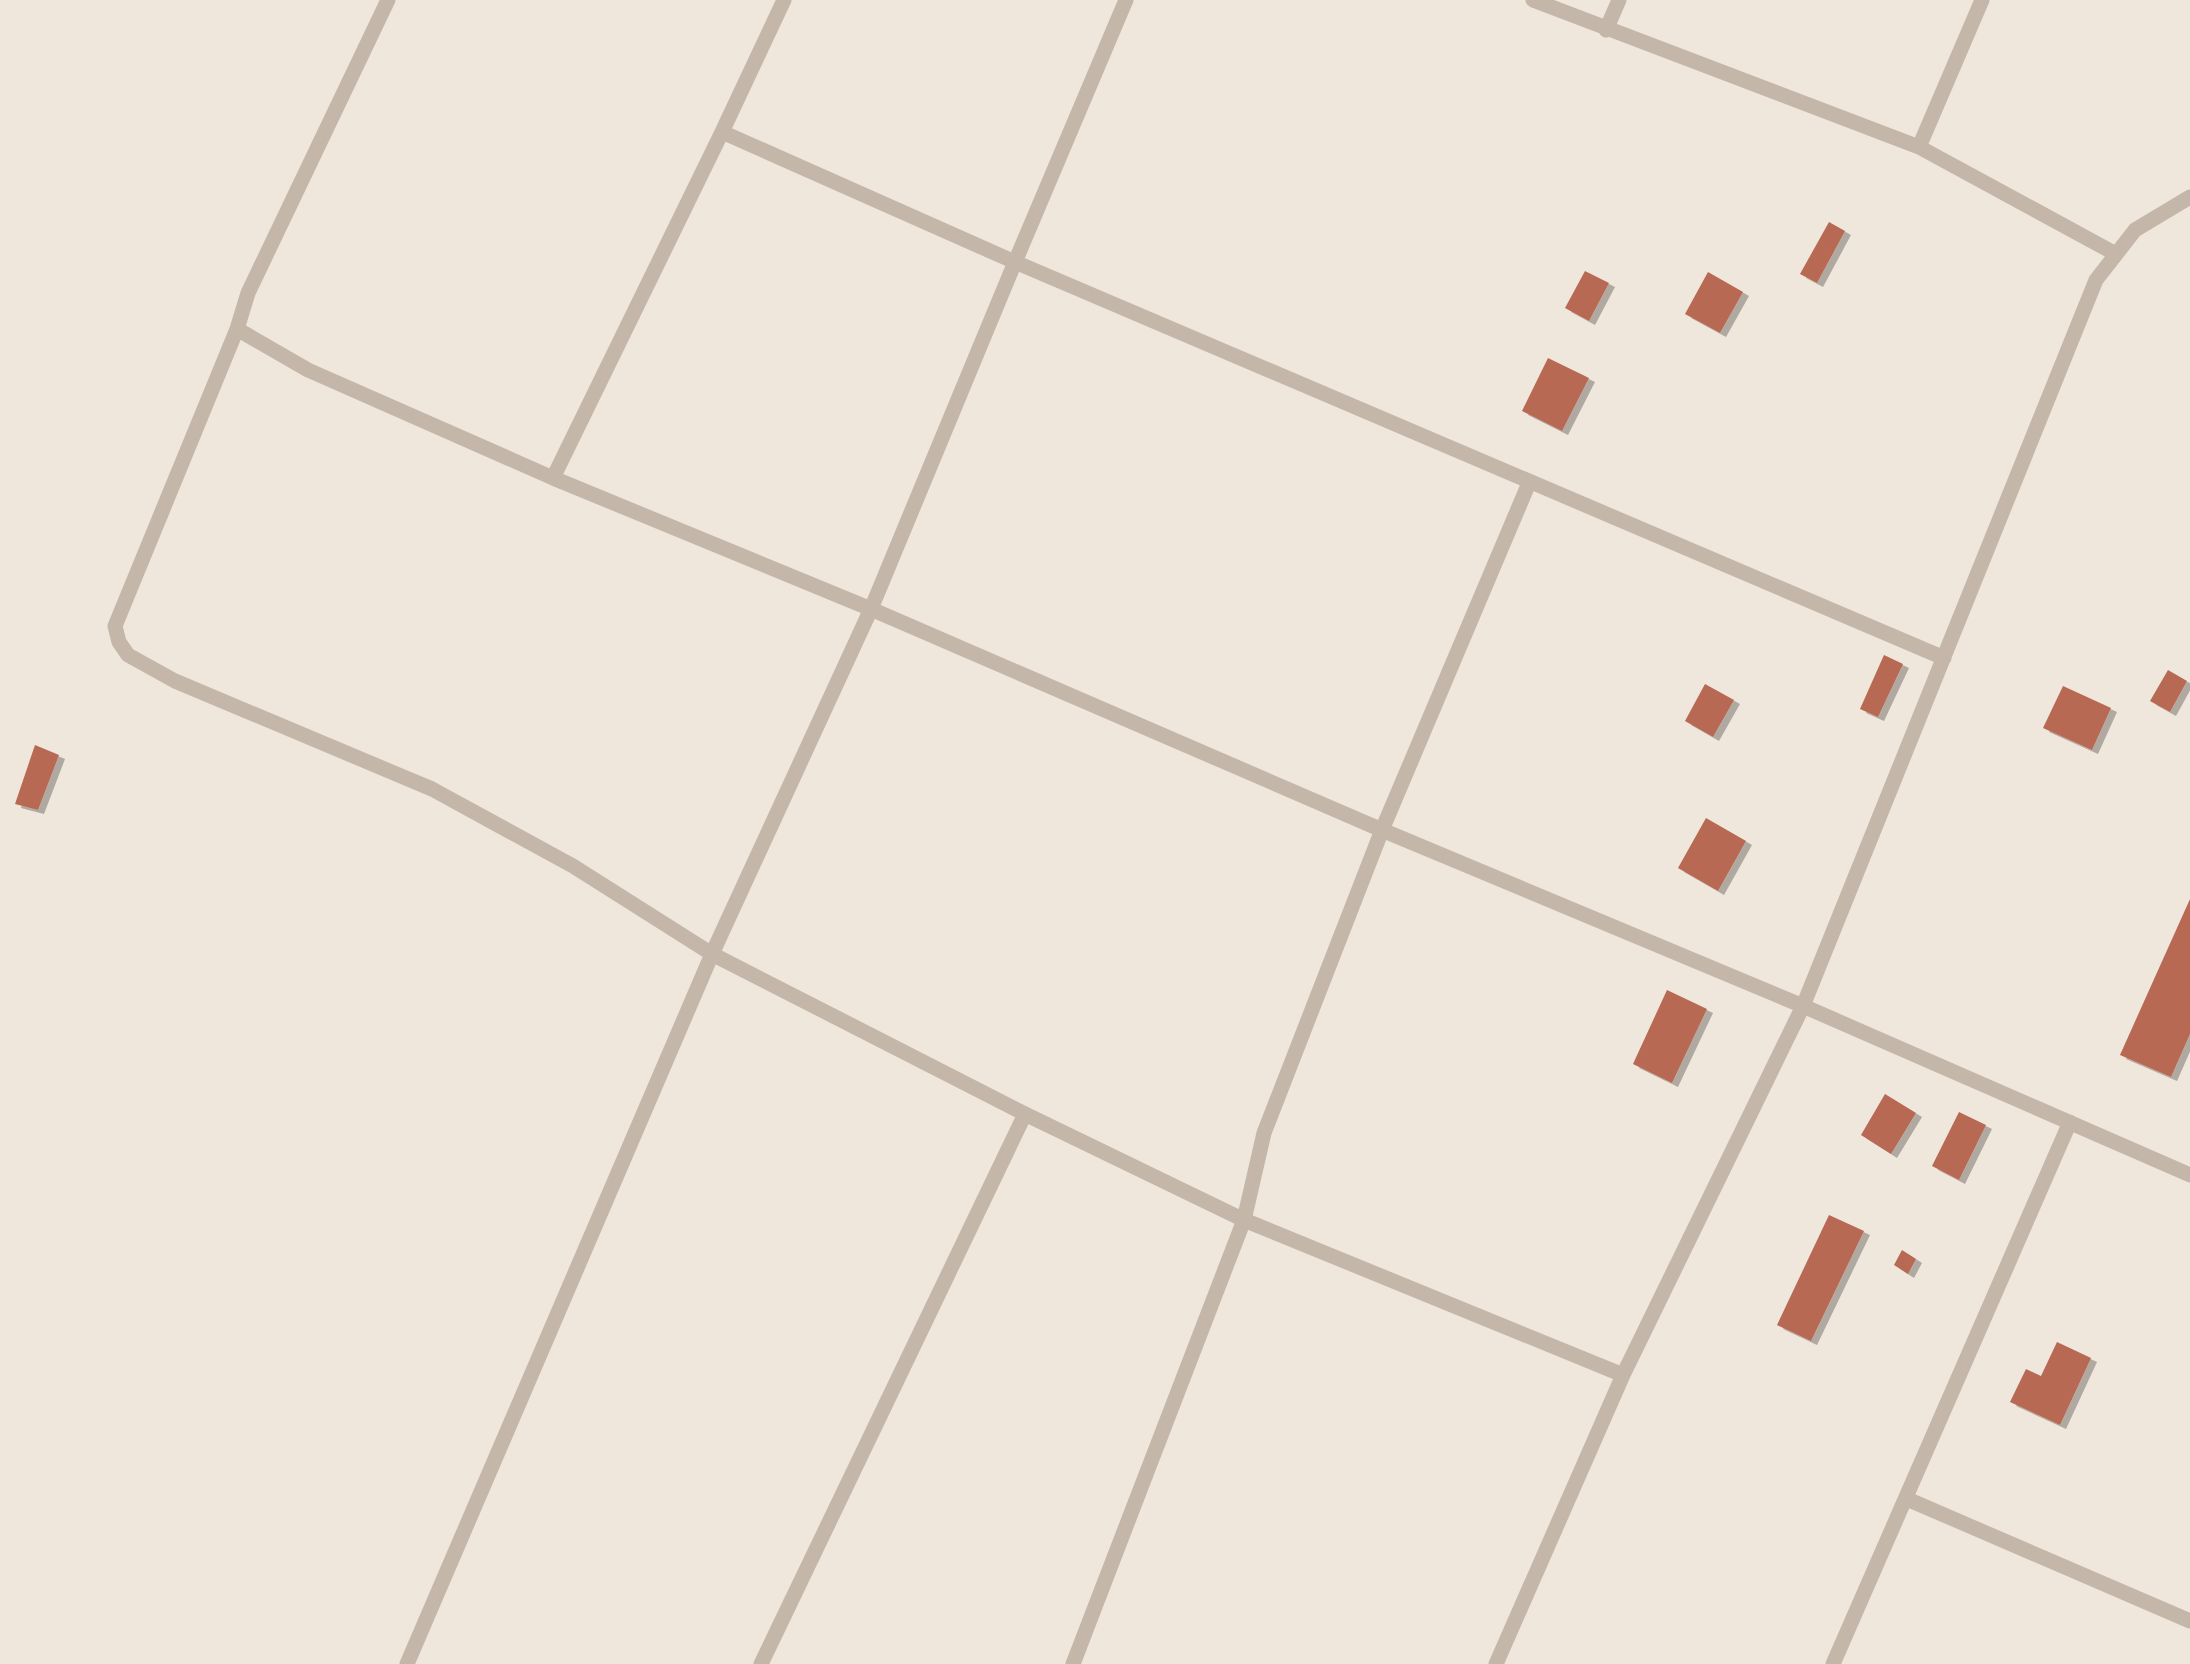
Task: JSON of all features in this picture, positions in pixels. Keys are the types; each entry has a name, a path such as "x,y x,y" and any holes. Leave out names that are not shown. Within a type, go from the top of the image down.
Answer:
{"street":[{"path":"388,0 248,293 237,330 116,626 119,642 128,655 175,681 432,789 573,866 712,954 1025,1114 1244,1220 1623,1375"},
{"path":"553,478 784,0"},
{"path":"407,1664 712,954 871,609 1126,0"},
{"path":"1533,0 1606,30 1919,147 2116,254"},
{"path":"1606,30 1619,0"},
{"path":"1919,147 1982,0"},
{"path":"722,132 1015,262 1944,658"},
{"path":"1496,1664 1623,1375 1803,1006 2096,280 2135,230 2190,197"},
{"path":"237,330 308,370 553,478 871,609 1382,830 1803,1006 2190,1175"},
{"path":"1073,1664 1244,1220 1264,1132 1382,830 1529,483"},
{"path":"761,1664 1025,1114"},
{"path":"1833,1664 2070,1122"},
{"path":"1907,1499 2190,1621"}],"building":[{"path":"1829,222 1845,231 1817,283 1800,274"},
{"path":"1585,271 1609,283 1589,321 1565,308"},
{"path":"1708,272 1743,292 1720,333 1685,314"},
{"path":"1548,358 1589,378 1562,431 1522,411"},
{"path":"1884,655 1903,664 1878,717 1860,709"},
{"path":"2168,670 2187,681 2170,712 2150,701"},
{"path":"1705,684 1734,700 1713,737 1685,721"},
{"path":"2063,686 2111,708 2092,750 2043,728"},
{"path":"35,745 59,755 38,810 15,804"},
{"path":"1706,818 1746,841 1718,891 1678,868"},
{"path":"2190,899 2190,1034 2171,1077 2120,1055"},
{"path":"1667,990 1707,1009 1672,1083 1633,1064"},
{"path":"1885,1094 1916,1113 1891,1154 1861,1135"},
{"path":"1959,1112 1986,1125 1959,1180 1932,1166"},
{"path":"1829,1215 1864,1231 1811,1341 1777,1325"},
{"path":"1902,1250 1916,1259 1908,1274 1894,1265"},
{"path":"2057,1342 2091,1358 2060,1425 2010,1402 2026,1369 2041,1376"}]}
